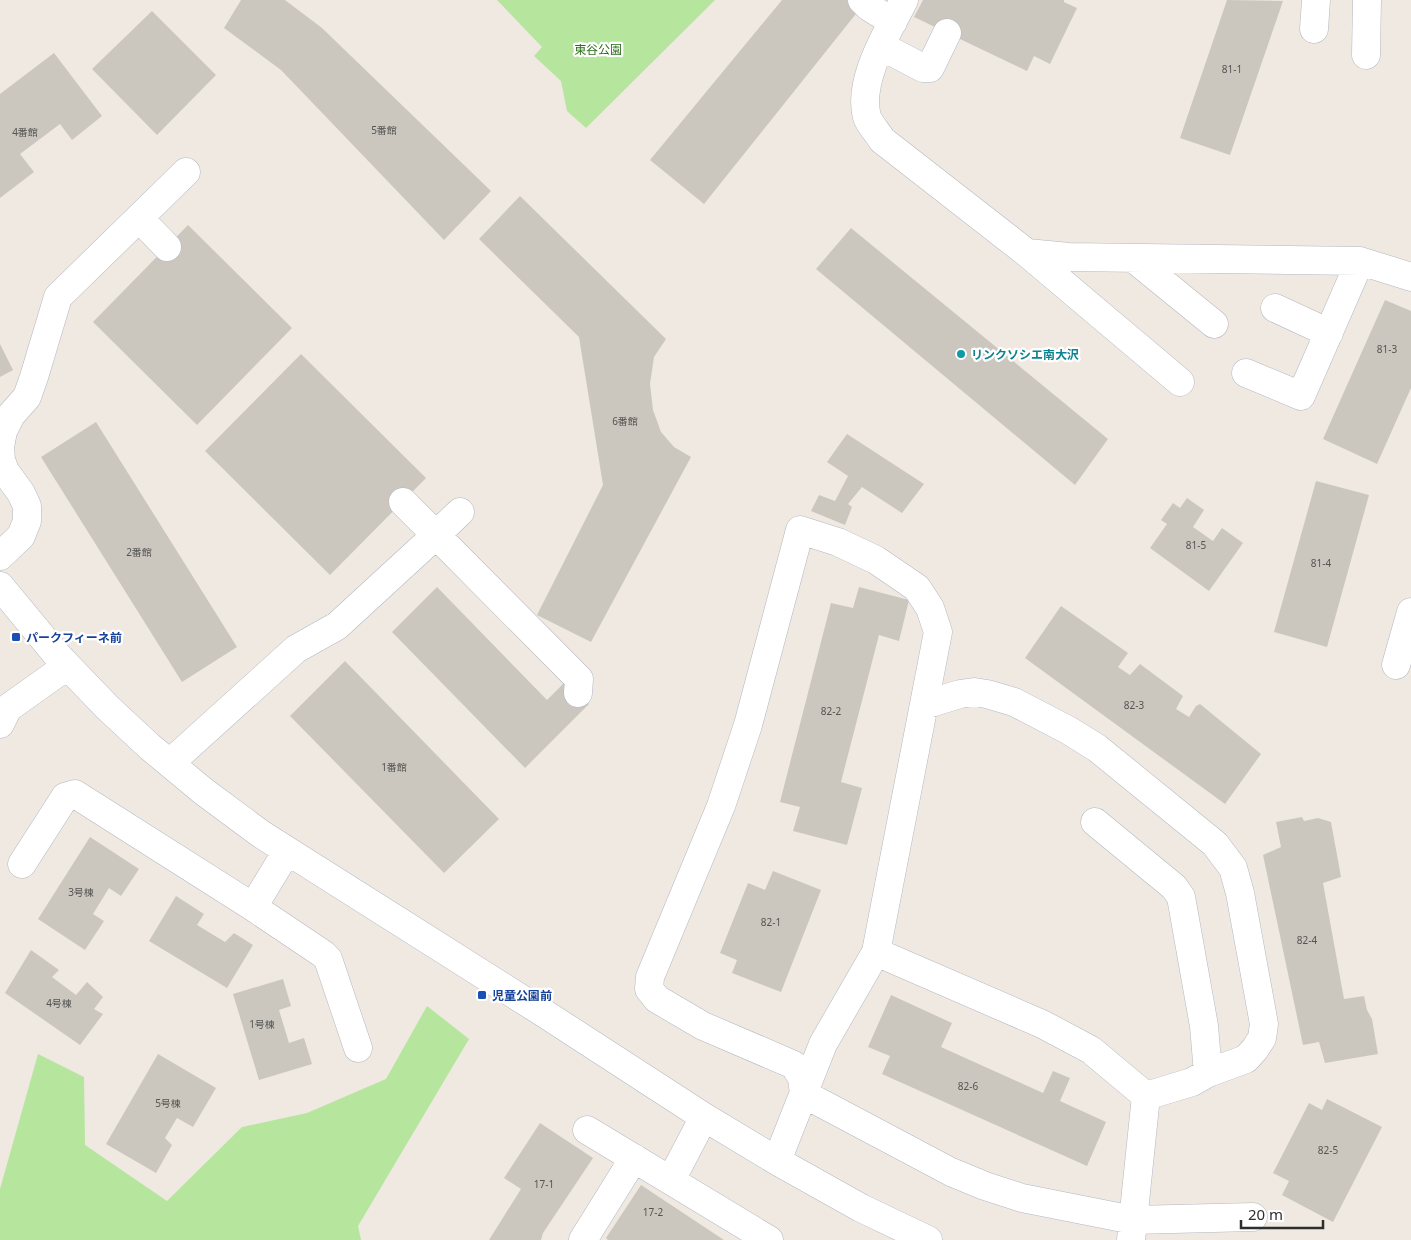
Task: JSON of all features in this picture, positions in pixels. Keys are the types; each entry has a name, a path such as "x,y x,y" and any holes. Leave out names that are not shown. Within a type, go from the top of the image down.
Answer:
{"street":[{"path":"862,0 868,7 899,11 873,63 866,88 867,118 882,140 1027,253 1180,382"},
{"path":"1314,29 1316,0"},
{"path":"1366,55 1367,0"},
{"path":"881,46 923,68 930,68 947,32"},
{"path":"0,556 21,536 27,521 27,506 21,493 5,471 1,460 0,447 3,431 11,415 27,397 58,297 186,172"},
{"path":"139,218 167,247"},
{"path":"1027,253 1068,258 1360,261 1411,277"},
{"path":"1133,258 1214,324"},
{"path":"1246,373 1302,396 1360,261"},
{"path":"1275,308 1329,333"},
{"path":"403,502 579,679 578,693"},
{"path":"170,764 296,649 337,626 460,512"},
{"path":"777,1161 804,1094 823,1044 876,952 938,632 930,608 917,588 876,560 838,542 800,530 748,725 721,806 650,977 649,989 657,999 703,1026 794,1065 802,1078 804,1094"},
{"path":"0,586 67,666 106,707 203,791 287,851 704,1117 861,1208 928,1240"},
{"path":"1396,665 1411,612"},
{"path":"2,710 67,666"},
{"path":"924,705 960,694 974,692 987,694 1014,702 1068,730 1097,748 1215,844 1233,868 1240,893 1264,1024 1262,1038 1246,1059 1208,1073 1192,1082 1146,1096"},
{"path":"22,864 65,797 75,794 253,907 328,959 358,1048"},
{"path":"1094,822 1174,887 1181,897 1204,1026 1208,1073"},
{"path":"253,907 287,851"},
{"path":"876,952 1042,1024 1092,1050 1146,1096"},
{"path":"804,1094 951,1172 1022,1198 1132,1230 1254,1217"},
{"path":"1132,1230 1146,1096"},
{"path":"671,1180 704,1117"},
{"path":"587,1130 769,1240"},
{"path":"583,1240 634,1158"}],"green space":[{"name":"東谷公園","path":"497,0 715,0 586,128 567,111 561,81 534,56 542,47"},
{"path":"427,1006 469,1039 358,1226 361,1240 0,1240 0,1189 38,1054 84,1077 85,1145 167,1201 242,1127 307,1113 386,1079"}],"building":[{"path":"241,0 285,0 322,28 491,191 444,240 281,70 224,28"},
{"path":"782,0 847,0 859,10 704,204 650,160"},
{"path":"923,0 1064,0 1064,2 1077,8 1050,64 1034,56 1027,71 914,17"},
{"path":"1227,0 1283,1 1230,155 1180,138"},
{"path":"152,11 216,75 157,135 92,69"},
{"path":"54,53 102,116 72,140 60,124 20,154 34,172 0,198 0,94"},
{"path":"520,196 666,339 654,357 650,384 653,410 661,432 674,447 691,457 591,642 537,615 603,485 579,337 479,239"},
{"path":"188,225 292,328 197,425 93,322"},
{"name":"リンクソシエ南大沢","path":"851,228 1108,439 1075,485 816,269"},
{"path":"1385,300 1411,311 1411,388 1377,464 1323,439"},
{"path":"0,344 13,370 0,377"},
{"path":"301,354 426,478 330,575 205,451"},
{"path":"96,422 237,647 182,682 41,457"},
{"path":"847,434 924,484 902,513 862,487 848,504 852,507 845,525 811,511 819,495 835,501 848,476 827,462"},
{"path":"1316,481 1369,495 1327,647 1274,632"},
{"path":"1187,498 1204,510 1193,527 1213,541 1222,528 1243,543 1209,591 1150,548 1167,524 1161,520 1173,503 1180,508"},
{"path":"437,587 547,700 566,681 589,704 525,768 392,632"},
{"path":"859,587 909,600 899,641 879,635 841,782 862,788 847,845 793,831 800,807 780,802 831,603 853,608"},
{"path":"1061,606 1128,653 1118,667 1130,675 1140,664 1183,696 1176,709 1189,717 1196,706 1200,704 1261,754 1225,804 1025,658"},
{"path":"345,661 499,819 444,873 290,716"},
{"path":"1302,817 1304,821 1318,818 1331,822 1341,877 1323,883 1344,999 1364,996 1367,1010 1372,1019 1378,1054 1325,1063 1319,1042 1303,1045 1263,855 1281,847 1276,822"},
{"path":"90,837 139,869 121,896 109,888 93,914 104,921 85,950 38,919"},
{"path":"773,871 821,890 781,992 732,973 737,960 720,953 748,883 765,890"},
{"path":"176,896 204,914 197,925 225,942 234,933 253,945 227,988 149,941"},
{"path":"31,950 59,970 52,977 76,995 87,982 103,997 94,1009 103,1014 80,1045 5,993"},
{"path":"283,979 291,1006 279,1010 289,1043 304,1038 312,1064 259,1080 233,994"},
{"path":"891,995 952,1023 941,1047 1043,1093 1053,1071 1070,1078 1060,1101 1106,1122 1087,1166 882,1074 890,1056 868,1047"},
{"path":"158,1054 216,1088 193,1127 177,1118 165,1138 172,1145 156,1173 106,1144"},
{"path":"1327,1099 1382,1127 1333,1222 1282,1195 1289,1181 1273,1173 1309,1103 1322,1110"},
{"path":"540,1123 593,1158 543,1233 541,1240 489,1240 521,1189 504,1178"},
{"path":"641,1185 724,1240 608,1240 606,1238"}],"place":[{"name":"リンクソシエ南大沢","path":"961,354"},
{"name":"パークフィーネ前","path":"16,637"},
{"name":"児童公園前","path":"482,995"}]}
